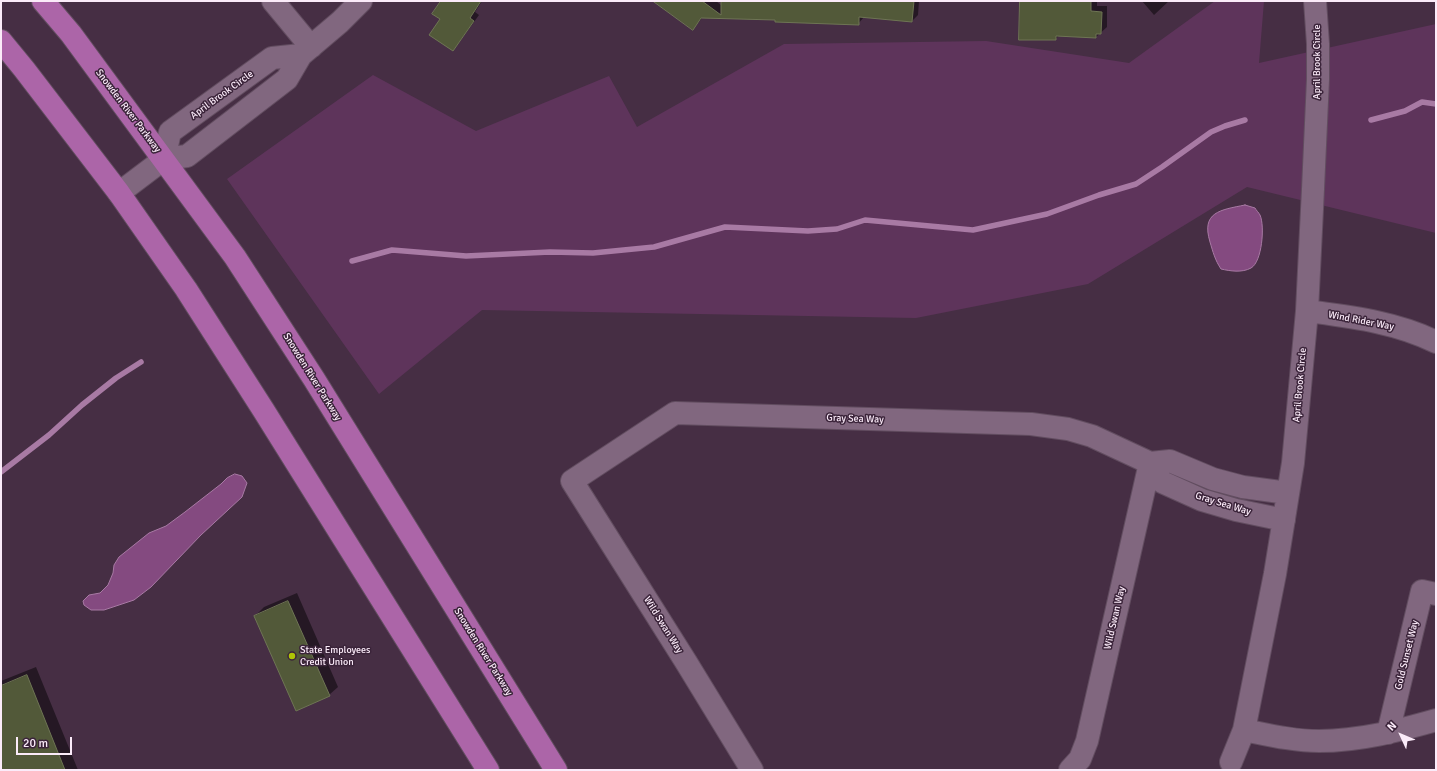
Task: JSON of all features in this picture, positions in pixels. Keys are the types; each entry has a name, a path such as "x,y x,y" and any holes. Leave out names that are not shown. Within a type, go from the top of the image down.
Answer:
{"main road":[{"name":"Snowden River Parkway","path":"43,1 71,34 235,257 314,379 556,770"},
{"path":"1,41 119,193 186,289 488,770"}],"street":[{"path":"273,1 306,51 340,22 361,1"},
{"name":"April Brook Circle","path":"1230,767 1244,730 1275,574 1294,463 1307,311 1318,79 1318,44 1315,1"},
{"name":"April Brook Circle","path":"164,159 170,132 272,58 306,51"},
{"path":"119,193 164,159"},
{"name":"Wind Rider Way","path":"1307,311 1367,320 1398,327 1436,342"},
{"name":"Gray Sea Way","path":"572,481 676,413 1031,424 1068,429 1092,436 1150,463 1162,482 1202,500 1236,510 1284,520"},
{"path":"1150,463 1170,460 1220,481 1244,487 1288,493"},
{"name":"Wild Swan Way","path":"1070,770 1080,759 1087,741 1150,463"},
{"name":"Wild Swan Way","path":"572,481 752,770"},
{"name":"Gold Sunset Way","path":"1388,733 1422,591 1436,594"},
{"path":"1244,730 1286,738 1318,741 1354,739 1388,733 1436,720"}],"shaded area":[{"path":"1215,1 1264,1 1259,63 1436,24 1436,233 1247,187 1088,284 916,318 482,310 379,394 227,179 373,75 476,131 609,76 637,127 784,44 986,41 1129,63"},
{"path":"1245,205 1255,208 1262,220 1262,243 1258,259 1251,268 1244,271 1221,269 1210,242 1208,224 1215,214"},
{"path":"235,474 242,476 247,483 242,497 201,535 151,587 134,600 104,610 91,610 84,605 83,601 89,595 100,593 108,585 113,573 114,565 119,557 149,533 166,526 227,478"}],"building":[{"path":"441,1 481,1 470,18 474,21 453,51 429,35 440,19 432,14"},
{"path":"653,1 702,1 721,15 721,1 914,1 912,22 859,17 859,25 775,22 775,20 701,18 693,30"},
{"path":"1020,1 1091,1 1091,11 1102,12 1101,34 1096,34 1096,38 1056,36 1056,40 1019,40"},
{"name":"State Employees Credit Union","path":"288,601 330,696 296,711 254,616"},
{"path":"27,675 65,770 1,770 1,686"}],"waterway":[{"path":"1371,120 1405,111 1422,102 1436,104"},
{"path":"352,261 392,250 466,256 550,252 593,253 654,247 725,227 808,231 837,229 865,220 973,230 1047,214 1099,195 1136,184 1211,132 1245,120"},
{"path":"1,472 49,435 82,405 116,378 141,362"}],"place":[{"name":"State Employees Credit Union","path":"292,656"}]}
